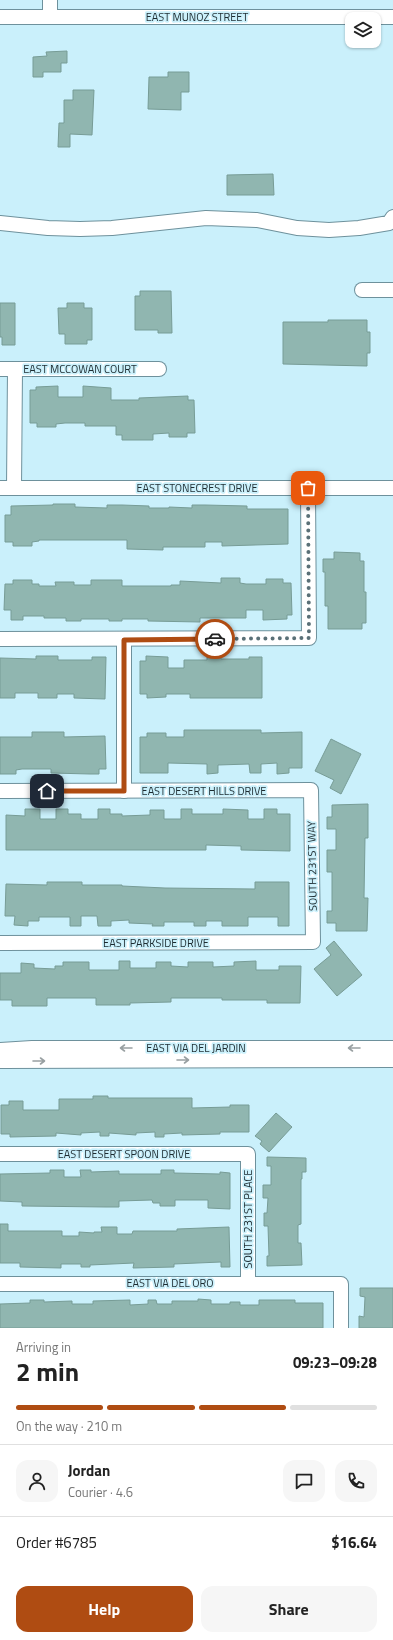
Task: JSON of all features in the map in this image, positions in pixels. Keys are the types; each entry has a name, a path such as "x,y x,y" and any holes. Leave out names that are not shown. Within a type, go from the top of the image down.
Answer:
{"street":[{"path":"50,0 50,17"},
{"name":"EAST MUNOZ STREET","path":"0,17 393,17"},
{"path":"0,223 48,228 80,229 112,228 206,218 256,220 298,228 329,230 359,228 390,223 393,217"},
{"path":"362,290 393,290"},
{"name":"EAST MCCOWAN COURT","path":"0,369 159,369"},
{"path":"7,488 15,369"},
{"name":"EAST STONECREST DRIVE","path":"7,488 393,488"},
{"path":"0,639 124,640 309,638 308,488"},
{"path":"124,640 124,791"},
{"name":"EAST DESERT HILLS DRIVE","path":"0,791 311,790"},
{"name":"SOUTH 231ST WAY","path":"311,790 313,942"},
{"name":"EAST PARKSIDE DRIVE","path":"0,943 313,942"},
{"name":"EAST VIA DEL JARDIN","path":"0,1050 32,1048 393,1048"},
{"name":"EAST VIA DEL JARDIN","path":"0,1061 393,1060"},
{"name":"EAST DESERT SPOON DRIVE","path":"0,1154 248,1154"},
{"name":"SOUTH 231ST PLACE","path":"248,1154 248,1283"},
{"name":"EAST VIA DEL ORO","path":"0,1284 341,1284 341,1328"}],"building":[{"path":"67,51 67,63 61,63 61,72 43,72 43,77 33,77 33,57 47,56 46,52"},
{"path":"168,72 189,72 189,92 181,92 181,110 148,109 149,77 168,77"},
{"path":"73,90 94,90 92,135 70,134 70,147 58,147 59,123 64,123 64,100 73,100"},
{"path":"273,174 274,195 227,195 227,175"},
{"path":"140,291 171,291 172,333 158,333 158,330 135,330 135,296 140,296"},
{"path":"0,303 15,303 15,345 2,345 2,337 0,337"},
{"path":"67,303 84,303 84,308 92,308 92,340 87,340 87,344 65,344 65,334 59,334 58,308 67,308"},
{"path":"328,320 367,320 367,332 370,332 370,353 367,353 367,366 283,364 283,322 328,322"},
{"path":"58,386 58,397 83,397 83,386 111,388 111,400 139,400 139,398 188,396 188,400 194,400 195,433 187,433 187,437 169,437 169,433 153,434 153,440 122,440 122,435 116,435 116,426 85,426 85,423 65,423 56,424 56,427 37,427 37,423 30,423 30,390 36,390 36,387"},
{"path":"75,504 75,507 107,508 107,505 149,506 149,508 192,508 192,505 205,505 247,506 247,509 288,509 288,544 222,546 222,542 205,542 205,547 163,547 163,550 127,549 127,540 39,540 32,542 32,546 13,546 13,542 5,542 5,515 11,515 11,506"},
{"path":"334,552 360,553 360,561 364,561 366,623 362,623 362,629 328,629 328,606 325,606 325,572 323,572 323,559 334,559"},
{"path":"221,578 240,578 240,583 246,584 266,584 266,579 283,579 283,583 291,583 292,615 287,615 287,619 263,620 263,610 246,610 246,618 200,618 200,622 148,621 148,619 122,619 122,621 109,621 109,619 81,619 81,621 66,621 66,618 44,618 44,616 23,616 23,620 11,620 11,610 4,610 5,584 13,584 13,580 32,580 32,584 39,584 39,586 56,586 55,582 74,582 74,585 91,585 91,580 122,580 122,586 171,586 180,585 180,581 221,583"},
{"path":"36,656 58,656 58,660 92,660 92,657 106,657 105,699 74,698 74,694 57,694 57,698 38,698 38,693 15,693 15,698 0,698 0,658 36,659"},
{"path":"146,656 168,657 168,668 184,668 184,660 207,660 207,657 221,657 221,659 249,659 249,657 262,657 262,698 190,698 190,694 166,694 166,697 147,698 147,694 140,694 140,661 146,661"},
{"path":"184,730 261,730 261,733 302,732 302,768 289,768 289,773 277,774 277,763 261,764 261,773 250,773 249,764 218,765 218,773 207,774 207,764 168,763 168,773 140,773 140,737 147,737 147,733 166,733 166,737 184,737"},
{"path":"32,732 64,732 64,737 105,736 106,769 99,769 99,774 51,773 51,769 22,769 16,770 16,774 0,774 0,737 32,737"},
{"path":"331,739 361,754 341,794 330,788 334,780 315,771"},
{"path":"368,804 368,838 365,838 364,898 368,898 367,931 336,931 336,923 327,923 327,911 332,911 332,872 327,872 327,850 336,850 336,829 327,829 327,817 332,817 332,805"},
{"path":"25,809 40,809 40,819 56,819 56,809 68,809 68,814 81,814 81,819 98,819 98,809 110,809 110,814 122,814 122,816 150,815 150,810 164,810 164,819 181,819 181,809 192,809 192,814 223,814 223,809 248,810 248,819 264,819 264,809 277,809 277,814 290,814 290,851 241,850 241,846 206,845 206,850 6,850 6,815 25,816"},
{"path":"47,882 82,882 82,885 122,885 165,888 255,889 255,882 289,882 289,926 278,926 278,917 248,917 248,926 222,926 222,921 206,921 206,926 194,926 194,922 164,922 164,926 152,926 153,924 129,923 129,920 111,921 111,926 98,926 97,916 81,916 81,926 70,926 70,917 39,917 39,921 28,921 28,926 14,925 15,916 5,916 6,884 47,885"},
{"path":"334,941 362,975 337,996 314,969 331,955 326,948"},
{"path":"119,961 130,961 130,968 156,968 156,962 171,962 171,966 188,967 188,962 213,962 213,967 234,966 234,962 256,961 256,970 279,970 279,966 301,966 300,1003 267,1003 267,1000 222,1000 222,998 171,998 171,1002 130,1003 130,1005 96,1005 96,998 47,998 47,1006 12,1006 12,1000 0,1000 0,973 21,973 21,963 34,964 34,968 55,969 55,966 63,966 63,962 89,962 89,970 119,970"},
{"path":"93,1096 108,1096 108,1098 192,1098 192,1108 249,1105 249,1132 220,1132 220,1134 182,1135 182,1133 164,1134 164,1137 155,1137 155,1132 136,1133 136,1135 109,1133 109,1136 100,1136 100,1132 81,1133 81,1135 56,1133 56,1136 10,1137 10,1134 1,1134 1,1105 9,1105 9,1101 23,1101 23,1110 59,1110 59,1099 93,1099"},
{"path":"276,1113 292,1127 269,1152 260,1144 262,1141 255,1136"},
{"path":"267,1157 306,1158 306,1172 302,1172 301,1179 301,1224 298,1225 298,1243 301,1243 302,1265 267,1266 267,1256 269,1256 268,1226 264,1226 264,1213 267,1213 268,1198 263,1198 263,1185 271,1185 271,1166 267,1166"},
{"path":"50,1170 64,1170 64,1177 81,1177 80,1170 91,1170 91,1172 119,1171 119,1174 161,1174 161,1170 174,1170 174,1173 230,1173 230,1209 208,1208 208,1200 175,1200 175,1206 160,1206 160,1203 153,1203 152,1200 119,1201 119,1207 22,1206 22,1202 0,1201 0,1174 50,1173"},
{"path":"0,1224 8,1224 8,1231 62,1231 62,1236 79,1236 79,1232 102,1232 101,1227 117,1227 117,1234 132,1234 133,1231 177,1231 177,1229 229,1227 230,1267 221,1267 221,1262 174,1264 174,1267 133,1268 134,1263 90,1265 90,1267 81,1267 81,1264 61,1264 61,1268 20,1267 20,1263 0,1263"},
{"path":"360,1288 393,1288 393,1328 359,1328 359,1316 364,1317 365,1297 360,1296"},
{"path":"198,1299 211,1300 211,1304 230,1304 230,1302 240,1302 240,1305 259,1305 259,1300 295,1300 295,1303 323,1303 323,1328 0,1328 0,1304 30,1303 30,1300 44,1300 44,1302 72,1301 72,1304 93,1304 93,1301 130,1300 130,1305 148,1304 148,1300 156,1300 157,1304 172,1304 172,1301 198,1301"}],"way so far":[{"path":"215,639 309,638 308,488"}],"route":[{"path":"47,791 124,791 124,640 215,639"}]}
